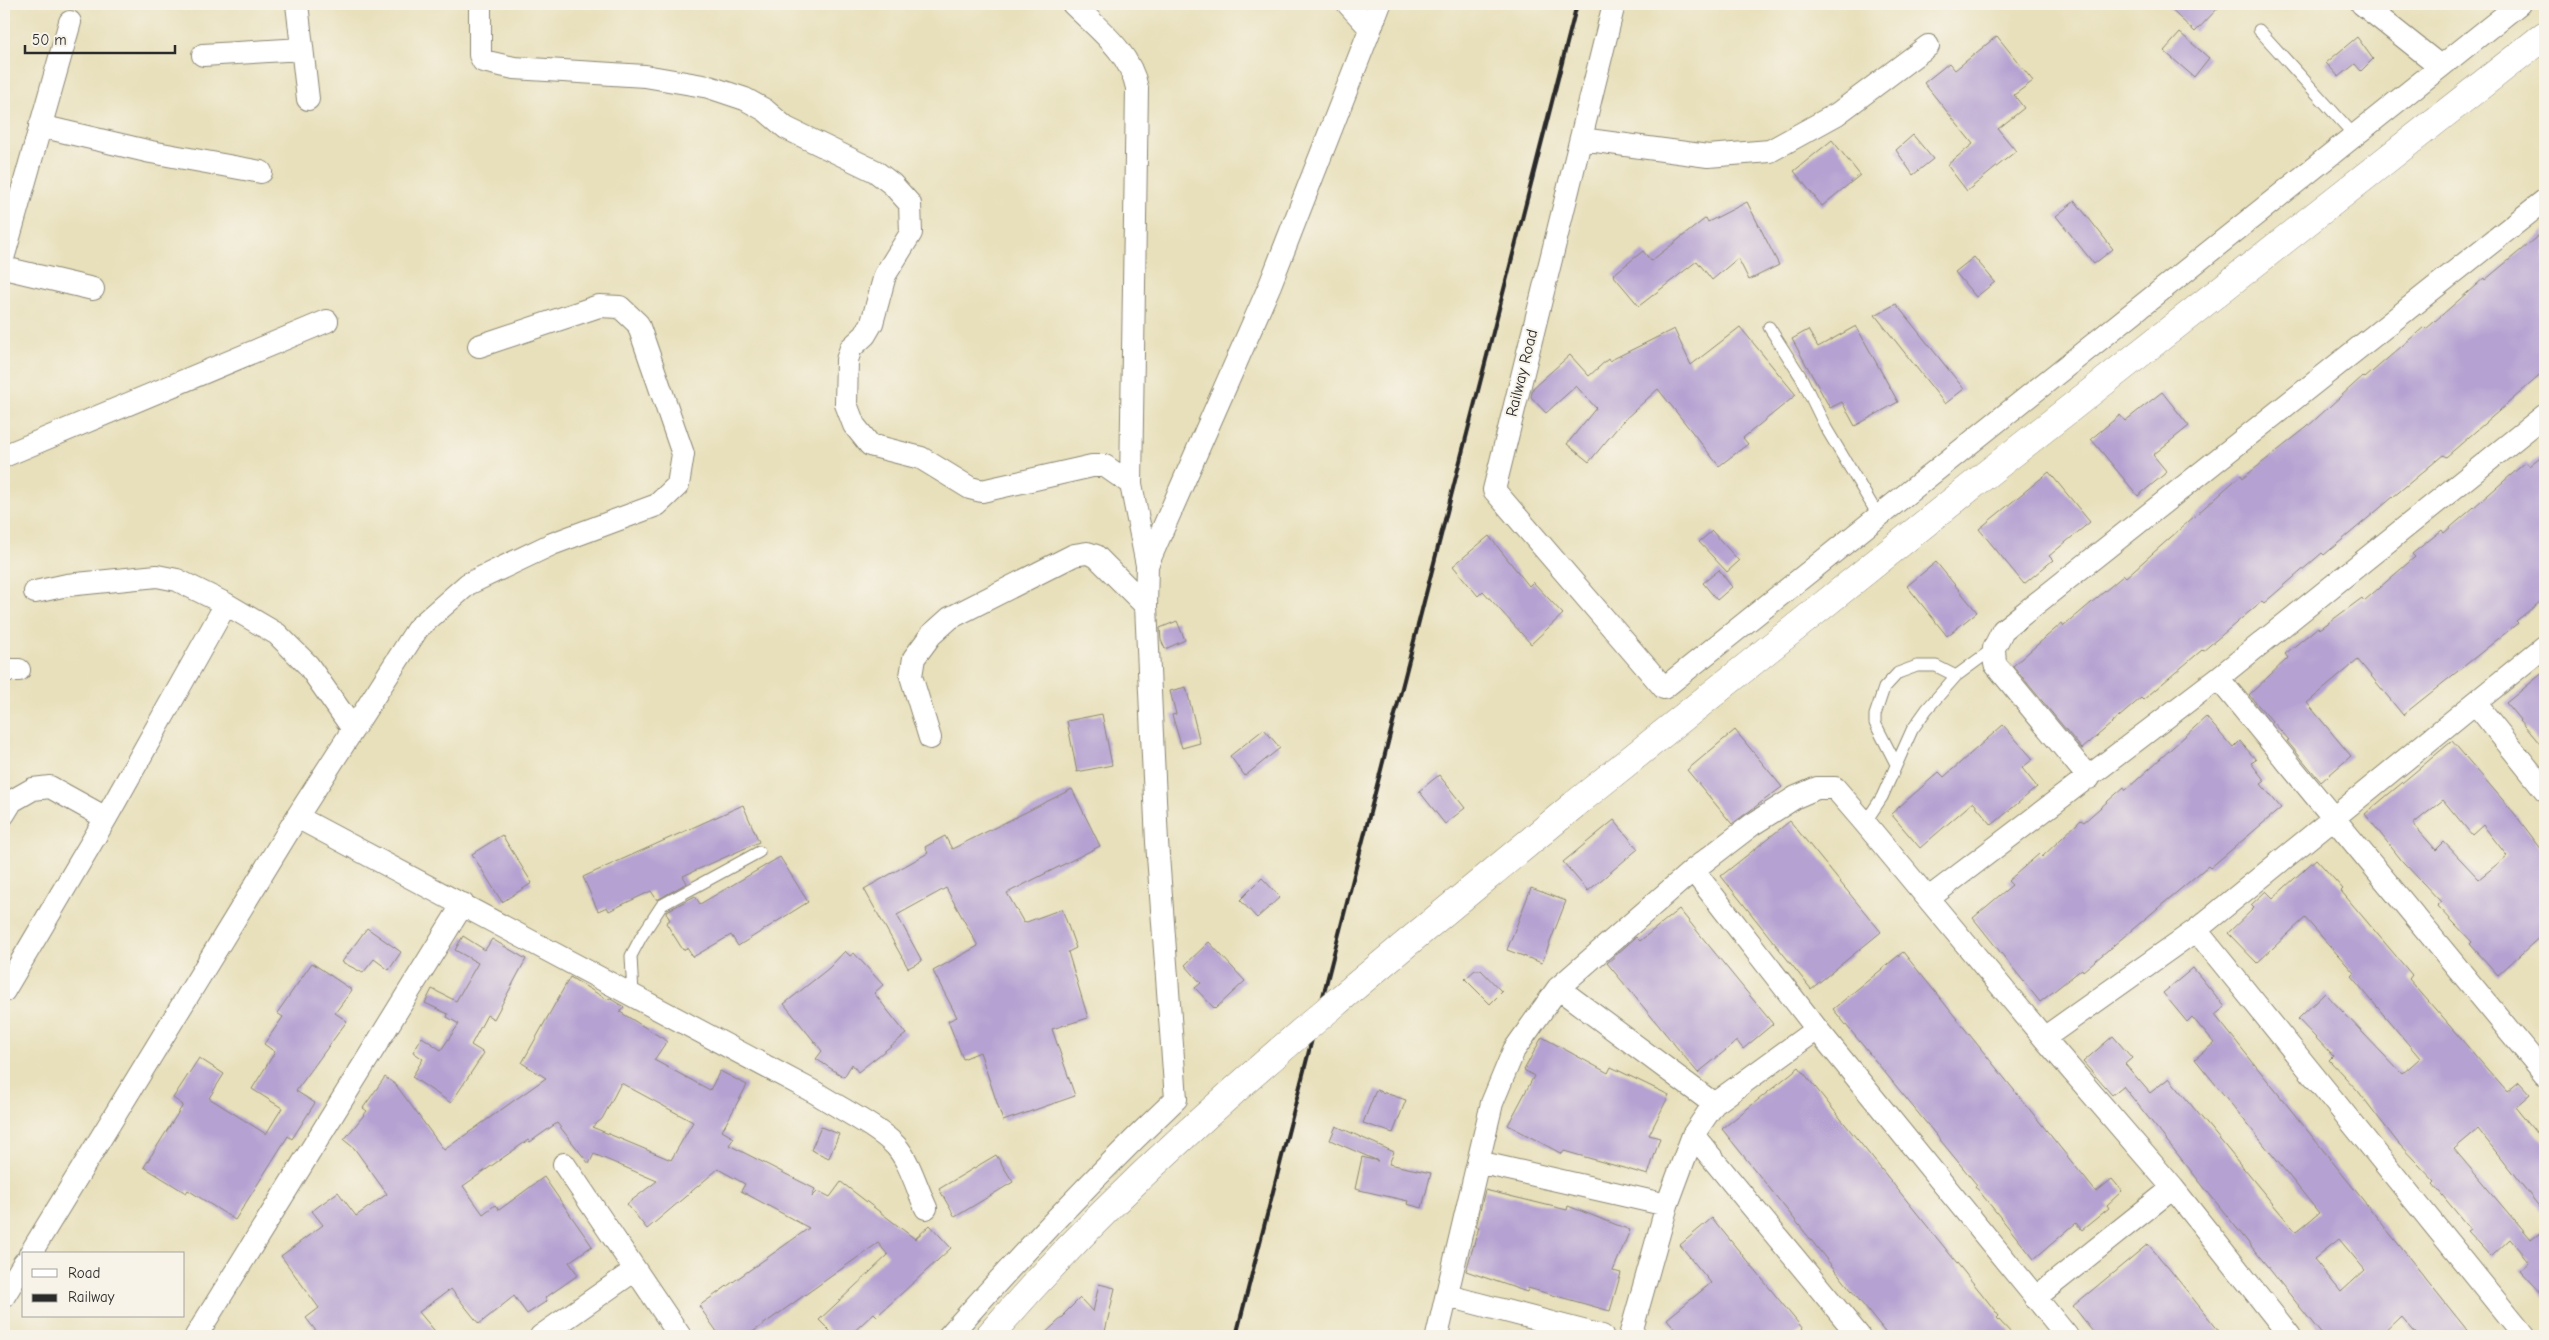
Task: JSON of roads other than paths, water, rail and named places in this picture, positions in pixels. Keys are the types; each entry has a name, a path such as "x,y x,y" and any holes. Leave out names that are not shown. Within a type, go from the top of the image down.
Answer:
{"main road":[{"path":"989,1336 1035,1282 1114,1201 1183,1137 1261,1067 1574,805 1996,467 2545,36"}],"street":[{"path":"297,4 308,99"},
{"path":"480,4 480,55 483,61 514,68 645,76 709,87 746,99 765,110 786,128 876,172 892,184 910,204 911,233 885,275 872,323 864,335 851,348 846,360 846,404 854,426 870,445 920,458 970,488 982,492 1092,466 1105,466 1131,484"},
{"path":"950,1336 1025,1249 1117,1154 1176,1099 1157,842 1146,606 1148,565 1131,484 1137,88 1134,73 1128,60 1074,4"},
{"path":"1348,4 1370,28"},
{"path":"1148,565 1270,285 1380,4"},
{"name":"Railway Road","path":"1614,4 1494,490 1664,688 1878,516"},
{"path":"2362,4 2440,66"},
{"path":"1878,516 2519,4"},
{"path":"4,255 70,22"},
{"path":"1581,139 1708,156 1770,151 1837,114 1928,46"},
{"path":"202,55 302,49"},
{"path":"40,126 151,152 261,172"},
{"path":"2089,778 1995,664 1994,648 2003,630 2545,200"},
{"path":"4,268 93,289"},
{"path":"31,1252 296,817 418,628 468,584 552,544 657,505 678,485 683,454 638,324 620,307 599,306 480,346"},
{"path":"4,456 327,321"},
{"path":"1929,898 2218,678 2545,416"},
{"path":"930,738 911,676 914,658 931,635 950,618 1074,555 1087,552 1096,556 1146,606"},
{"path":"35,592 67,585 157,576 177,580 226,604 277,634 308,665 354,729"},
{"path":"4,991 106,818 226,604"},
{"path":"2044,1038 2196,930 2545,646"},
{"path":"2218,678 2545,1074"},
{"path":"2476,704 2545,790"},
{"path":"4,814 12,801 33,789 50,787 106,818"},
{"path":"1437,1336 1448,1296 1492,1103 1514,1050 1558,988 1693,870 1753,824 1796,797 1817,788 1835,788 1929,898 2044,1038 2173,1188 2290,1336"},
{"path":"296,817 816,1093 886,1137 897,1147 926,1208"},
{"path":"1693,870 1817,1029 2067,1336"},
{"path":"196,1336 463,904"},
{"path":"2196,930 2524,1336"},
{"path":"1558,988 1714,1104"},
{"path":"1636,1332 1666,1204 1693,1135 1714,1104 1817,1029"},
{"path":"1693,1135 1858,1336"},
{"path":"1478,1162 1666,1204"},
{"path":"564,1164 680,1336"},
{"path":"2035,1298 2173,1188"},
{"path":"4,1296 22,1267"},
{"path":"542,1336 634,1270"},
{"path":"1448,1296 1602,1336"}],"lane":[{"path":"2259,30 2354,135"},
{"path":"1769,327 1801,377 1826,428 1878,516"},
{"path":"1865,822 1882,797 1912,730 1956,676 1994,648"},
{"path":"1896,764 1876,723 1875,715 1884,688 1898,673 1926,665 1936,666 1956,676"},
{"path":"632,995 631,956 662,905 759,852"}],"railway":[{"path":"1236,1336 1577,4"}]}
